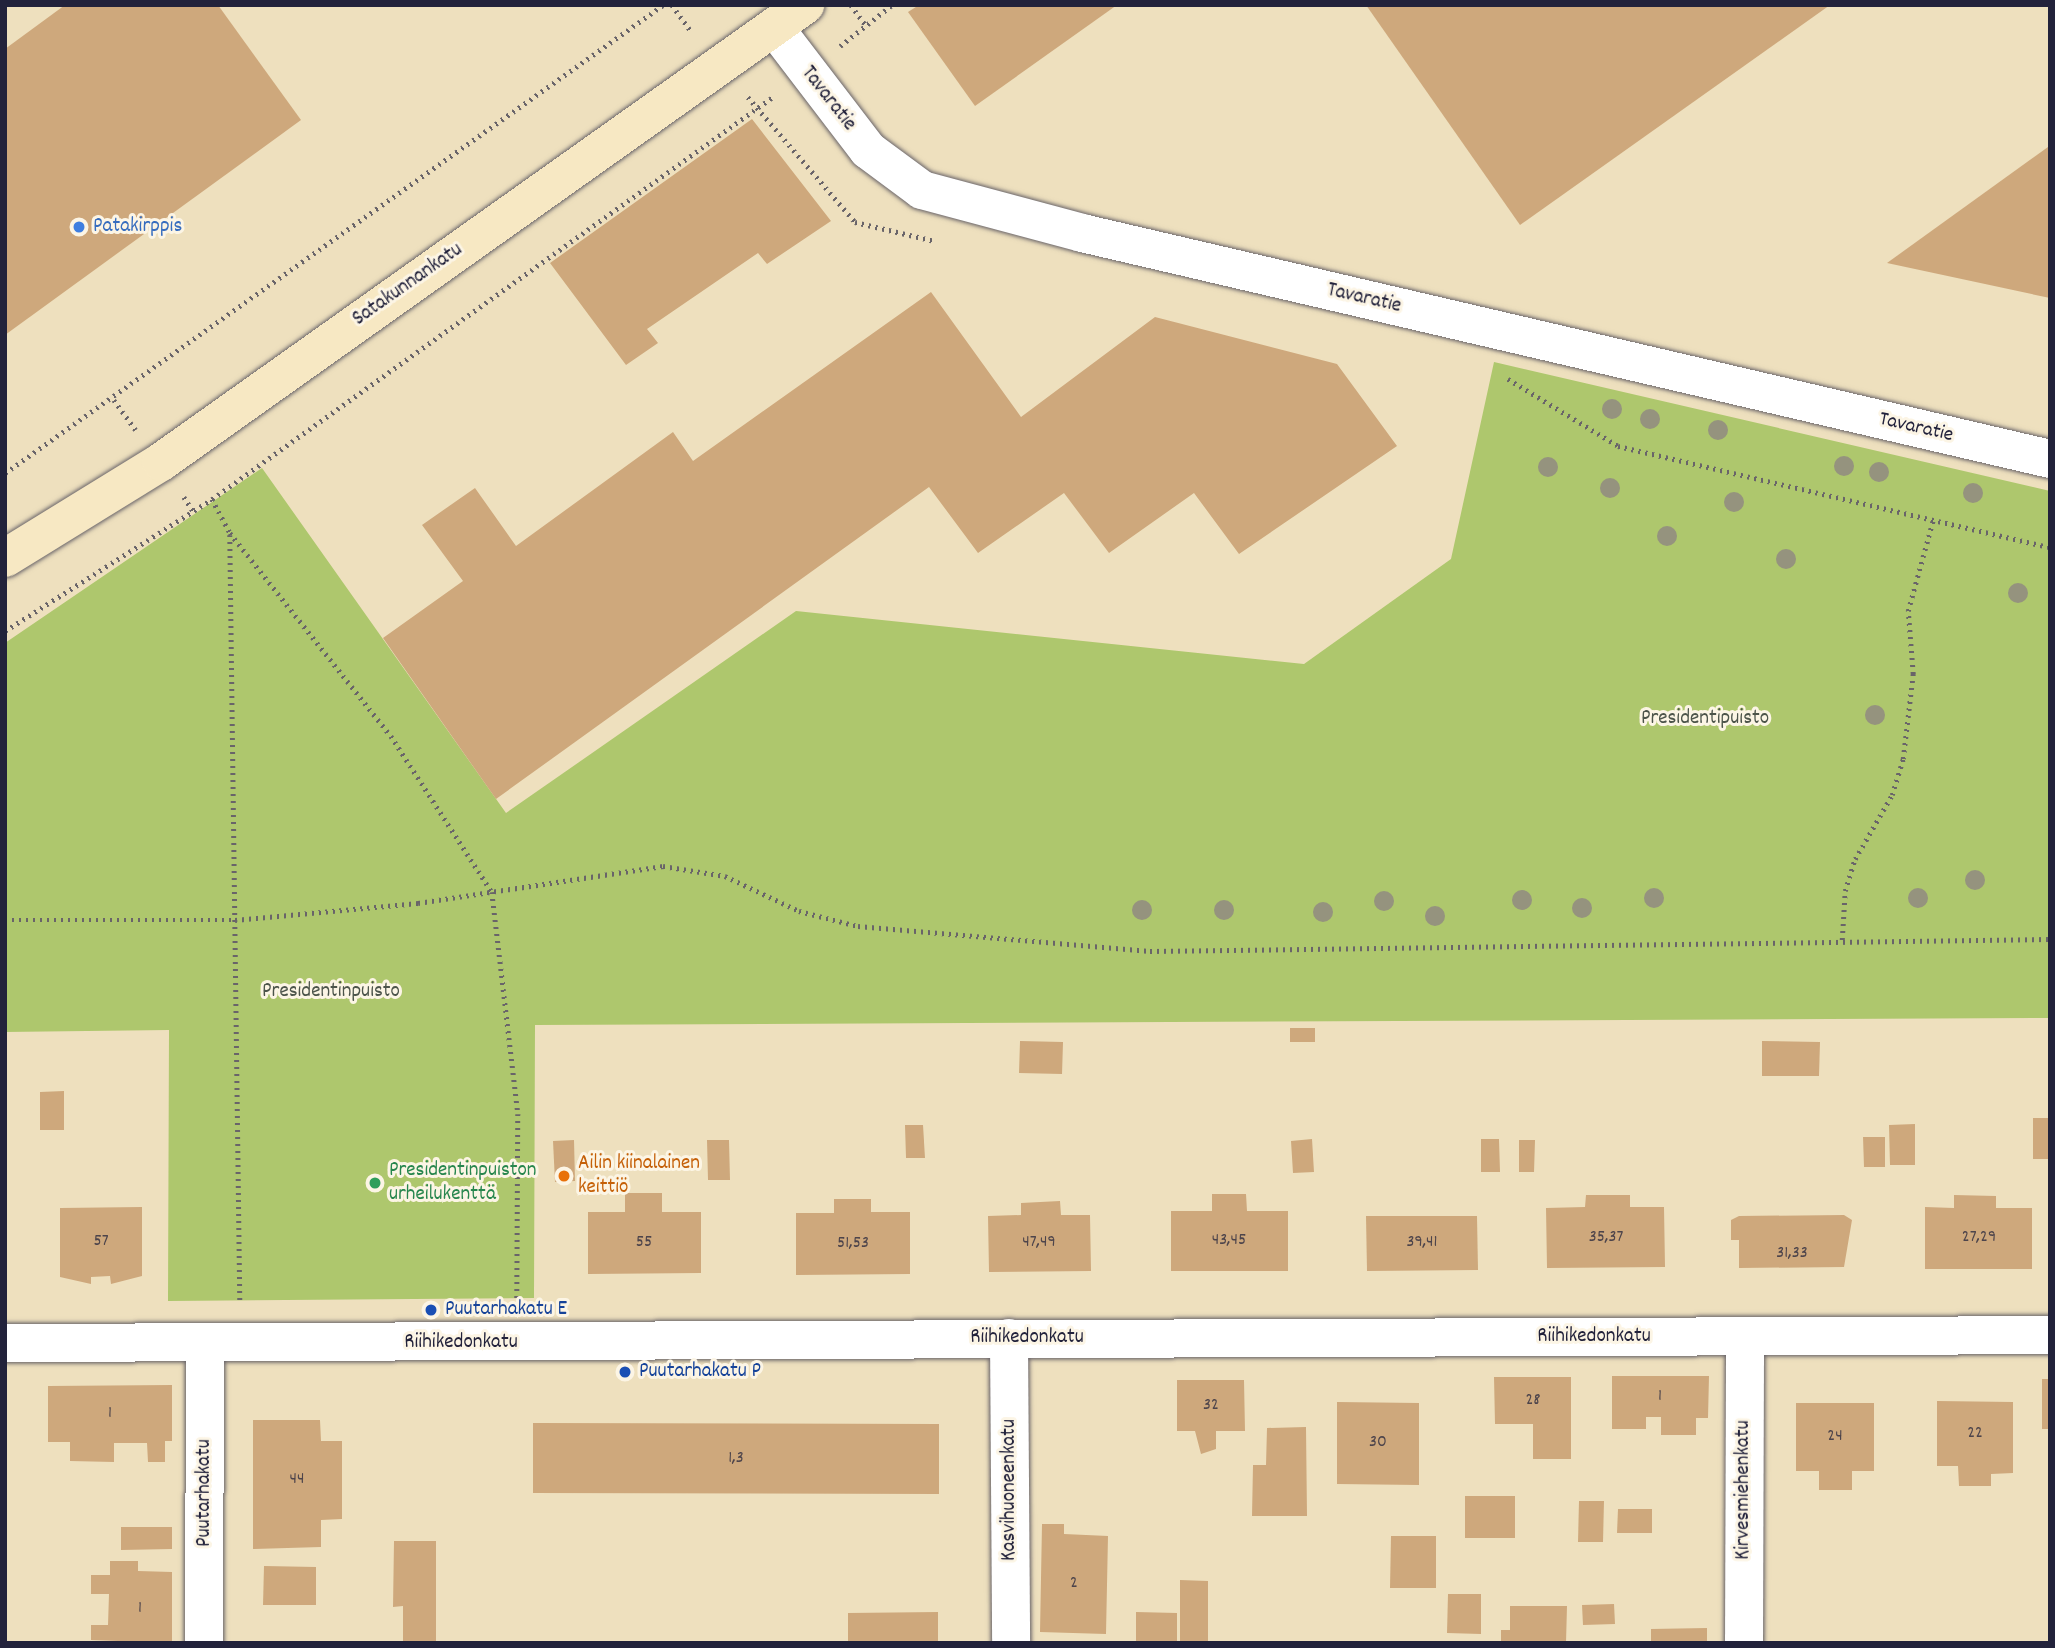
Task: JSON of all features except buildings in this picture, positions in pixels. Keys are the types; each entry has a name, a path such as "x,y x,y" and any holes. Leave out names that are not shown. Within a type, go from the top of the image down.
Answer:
{"main road":[{"name":"Satakunnankatu","path":"5,558 160,462 766,16 805,5"}],"street":[{"name":"Tavaratie","path":"766,16 808,74 894,174 948,198 2050,459"},
{"name":"Riihikedonkatu","path":"5,1343 2050,1335"},
{"name":"Kirvesmiehenkatu","path":"1744,1643 1745,1336"},
{"name":"Kasvihuoneenkatu","path":"1009,1338 1011,1643"},
{"name":"Puutarhakatu","path":"204,1643 223,1342"}],"path":[{"path":"5,472 663,5"},
{"path":"851,5 865,24"},
{"path":"5,631 212,499 808,74 865,24 892,5"},
{"path":"212,499 230,533 391,736 492,892 518,1114 517,1343"},
{"path":"1842,940 1845,891 1855,859 1892,795 1903,759 1913,674 1908,611 1933,520"},
{"path":"223,1342 235,920 230,533"},
{"path":"5,920 235,920 492,892 622,870 692,867 799,911 858,926 1150,951 2050,939"}],"green space":[{"name":"Presidentipuisto","path":"1494,362 2050,491 2050,1018 535,1025 534,1298 168,1301 169,1030 5,1032 5,643 262,468 506,813 796,611 1304,664 1451,559"}],"place":[{"name":"Patakirppis","path":"79,227"},
{"name":"Ailin kiinalainen keittiö","path":"564,1176"},
{"name":"Presidentinpuiston urheilukenttä","path":"375,1183"},
{"name":"Puutarhakatu E","path":"431,1310"},
{"name":"Puutarhakatu P","path":"625,1372"}],"park label":[{"name":"Presidentinpuisto","path":"331,992"}]}
